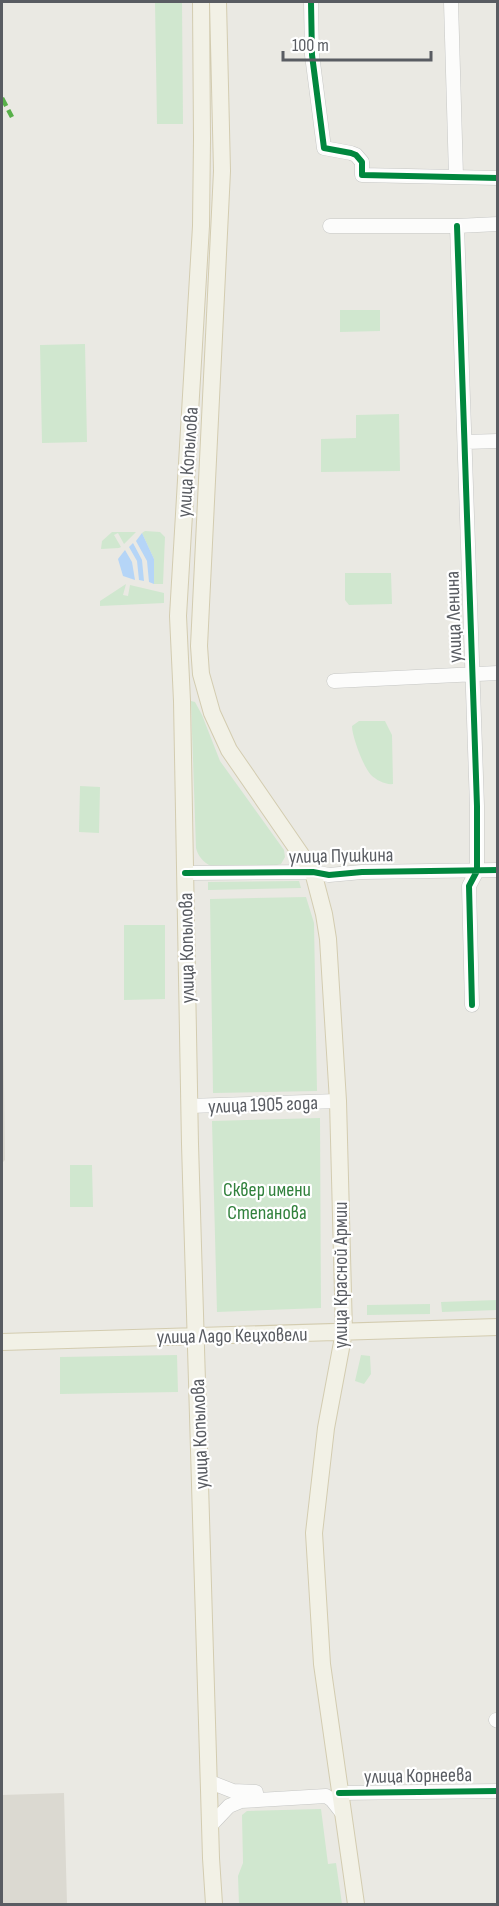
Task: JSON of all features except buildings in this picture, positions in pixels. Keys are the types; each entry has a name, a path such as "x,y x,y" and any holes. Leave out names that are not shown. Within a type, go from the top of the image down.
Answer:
{"main road":[{"name":"улица Копылова","path":"201,2 201,226 178,616 195,1335 214,1905"},
{"name":"улица Копылова","path":"201,674 199,646 204,506 222,171 218,2"},
{"name":"улица Красной Армии","path":"201,674 212,713 229,750 313,872 328,939 338,1101 344,1332 326,1428 314,1533 322,1664 356,1905"},
{"name":"улица Ладо Кецховели","path":"2,1342 498,1327"},
{"path":"348,1841 365,1905"},
{"name":"улица Копылова","path":"207,1905 211,1858"}],"street":[{"path":"311,2 312,55 324,148 356,155 362,162 362,176 498,178"},
{"path":"451,2 456,176"},
{"path":"330,226 498,224"},
{"name":"улица Ленина","path":"457,226 477,787 477,871 469,886 472,1005"},
{"path":"465,442 498,441"},
{"path":"334,681 498,673"},
{"name":"улица Пушкина","path":"185,873 313,872 329,875 362,872 498,870"},
{"name":"улица 1905 года","path":"189,1106 338,1101"},
{"name":"улица Корнеева","path":"210,1782 233,1791 251,1792 325,1788 337,1776"},
{"name":"улица Корнеева","path":"339,1793 498,1791"},
{"path":"211,1825 229,1806 241,1801 326,1796 343,1814"}],"shaded area":[{"path":"2,939 5,1160 2,1163"},
{"path":"64,1793 67,1904 2,1904 2,1795"}],"green space":[{"path":"155,2 182,2 183,124 157,124"},
{"path":"340,310 380,310 380,331 340,332"},
{"path":"85,344 87,442 42,443 40,345"},
{"path":"399,414 400,471 321,472 321,439 356,438 356,415"},
{"path":"145,531 160,532 165,537 163,584 154,584 154,559 142,533"},
{"path":"112,532 136,532 124,544 118,533 114,535 121,547 119,548 101,549 102,541"},
{"path":"345,573 391,573 392,604 349,605 345,600"},
{"path":"126,584 123,595 128,596 130,585 164,593 164,603 100,606 100,601"},
{"path":"191,701 195,702 202,715 220,761 284,850 285,857 281,864 224,868 211,866 198,854"},
{"path":"359,721 385,721 392,735 393,784 376,779 365,766 352,726"},
{"path":"80,786 100,787 99,833 79,832"},
{"path":"299,881 301,888 208,890 208,882"},
{"path":"306,897 314,923 317,1091 213,1093 210,899"},
{"path":"124,925 165,925 165,999 124,1000"},
{"name":"Сквер имени Степанова","path":"320,1118 321,1308 217,1312 212,1121"},
{"path":"70,1165 92,1165 93,1207 70,1207"},
{"path":"497,1300 497,1310 442,1312 441,1302"},
{"path":"430,1304 430,1314 367,1315 367,1305"},
{"path":"177,1355 178,1392 60,1394 60,1357"},
{"path":"361,1355 370,1356 371,1374 364,1384 355,1381"},
{"path":"321,1809 328,1864 336,1863 342,1904 239,1904 238,1876 243,1863 242,1815 247,1811"}],"water":[{"path":"142,533 154,559 154,584 149,582 147,561 136,541"},
{"path":"133,543 142,560 144,581 139,580 137,561 129,547"},
{"path":"125,550 132,562 135,580 123,576 118,559"}],"marked path":[{"path":"2,98 12,117"}],"cycle path":[{"path":"311,2 312,55 324,148 356,155 362,162 362,175 498,178"},
{"path":"457,226 477,806 477,871 469,886 472,1005"},
{"path":"185,873 313,872 329,875 362,872 498,870"},
{"path":"339,1793 498,1791"}]}
